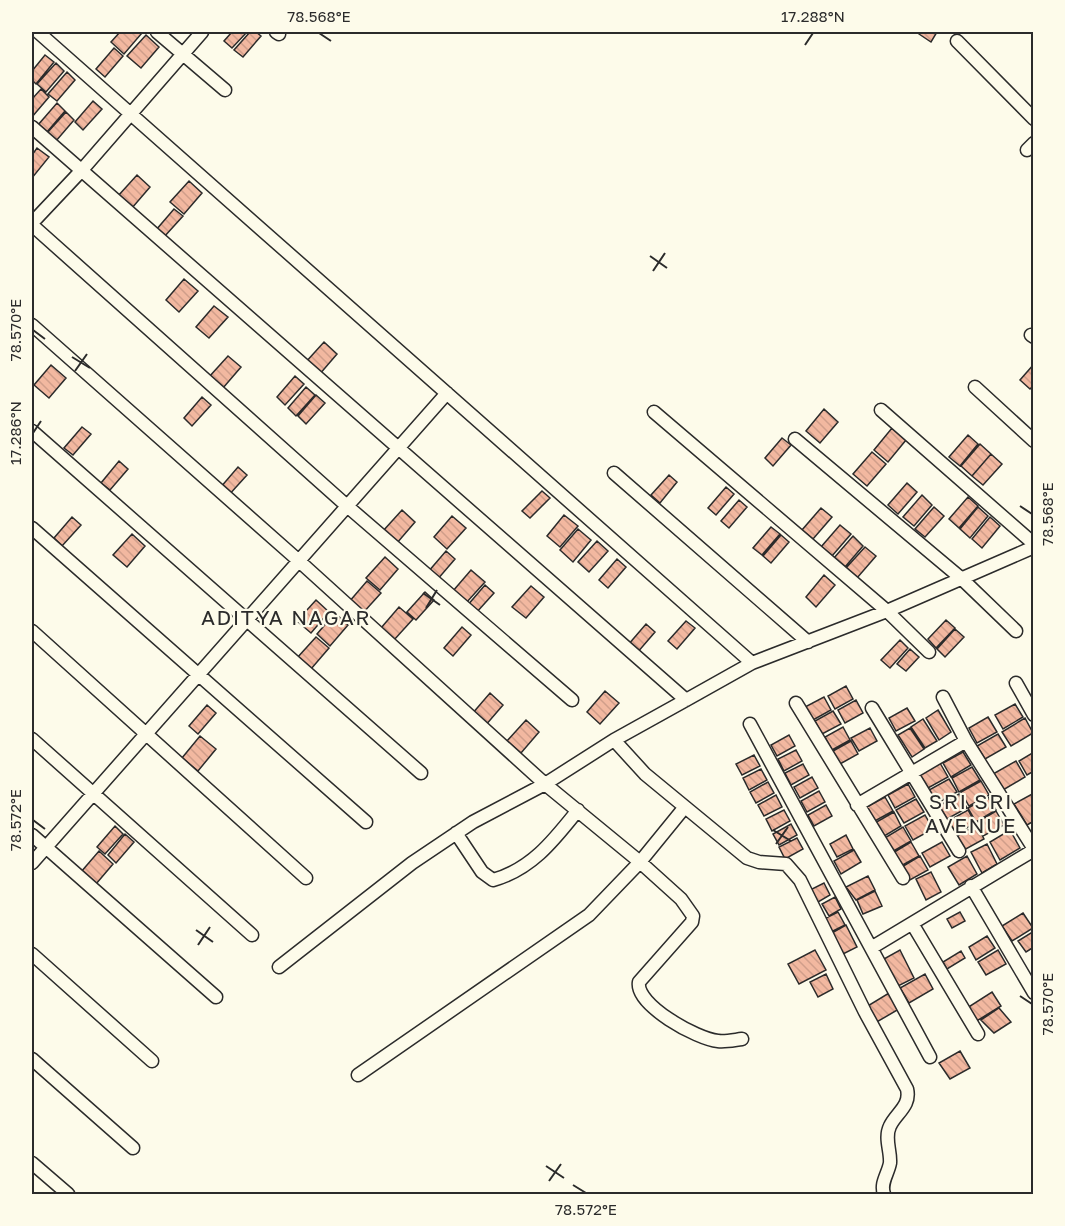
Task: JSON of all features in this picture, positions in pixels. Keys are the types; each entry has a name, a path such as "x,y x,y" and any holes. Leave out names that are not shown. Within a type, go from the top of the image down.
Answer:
{"street":[{"path":"38,32 752,663"},
{"path":"157,32 225,90"},
{"path":"202,32 32,224 347,506 572,700"},
{"path":"957,41 1034,119"},
{"path":"32,127 686,699"},
{"path":"32,325 299,561 545,784 640,862 681,900 693,916 688,929 639,982 638,989 642,997 659,1012 699,1035 718,1041 742,1039"},
{"path":"975,387 1034,441"},
{"path":"32,863 447,393"},
{"path":"279,967 412,863 456,833 545,784 614,740 686,699 752,663 887,611 1034,545 882,410"},
{"path":"654,412 887,611 929,652"},
{"path":"32,431 421,773"},
{"path":"795,439 962,579 1016,631"},
{"path":"614,472 808,642"},
{"path":"32,528 366,822"},
{"path":"32,631 306,878"},
{"path":"1016,683 1034,716"},
{"path":"871,948 913,925 971,886 1034,850 966,741 944,697"},
{"path":"796,703 903,878"},
{"path":"872,708 959,851"},
{"path":"750,724 930,1057"},
{"path":"32,739 252,935"},
{"path":"614,740 645,774 747,858 759,862 786,864 800,880 865,1012 908,1089 907,1102 890,1125 888,1134 890,1159 884,1194"},
{"path":"857,805 966,741"},
{"path":"358,1075 589,915 640,862 684,808"},
{"path":"456,833 482,872 494,880 529,863 550,846 578,810"},
{"path":"32,835 216,997"},
{"path":"971,886 1034,993"},
{"path":"913,925 978,1034"},
{"path":"32,954 152,1061"},
{"path":"32,1059 133,1148"},
{"path":"32,1163 68,1194"}],"building":[{"path":"120,32 142,33 124,54 111,42"},
{"path":"232,32 247,32 232,48 224,41"},
{"path":"250,32 256,32 261,36 243,57 234,50"},
{"path":"937,32 931,42 919,34"},
{"path":"146,35 159,47 141,68 127,56"},
{"path":"114,48 123,56 105,77 96,69"},
{"path":"45,55 54,62 36,84 32,80 32,71"},
{"path":"56,63 64,71 46,92 37,84"},
{"path":"67,72 75,80 57,101 48,94"},
{"path":"41,89 49,97 32,117 32,99"},
{"path":"93,101 102,109 83,130 75,122"},
{"path":"57,103 65,111 47,132 38,125"},
{"path":"66,112 74,120 56,141 47,133"},
{"path":"37,148 49,157 32,178 32,155"},
{"path":"137,175 150,187 132,208 118,196"},
{"path":"189,181 202,193 184,214 170,202"},
{"path":"174,209 183,216 164,237 156,230"},
{"path":"184,279 198,291 179,312 166,300"},
{"path":"214,306 228,317 209,338 196,327"},
{"path":"324,342 337,354 319,375 305,363"},
{"path":"228,356 241,367 223,388 209,377"},
{"path":"1034,364 1034,385 1030,389 1020,380"},
{"path":"51,365 66,378 49,398 34,385"},
{"path":"295,376 304,384 285,405 277,397"},
{"path":"306,387 315,395 296,416 288,408"},
{"path":"316,395 325,403 306,424 298,416"},
{"path":"202,397 211,405 192,426 184,418"},
{"path":"824,409 838,422 820,443 806,431"},
{"path":"82,427 91,434 73,455 64,448"},
{"path":"892,428 906,440 888,462 874,450"},
{"path":"968,435 978,444 960,466 949,457"},
{"path":"782,438 791,445 773,466 765,458"},
{"path":"980,444 991,454 972,476 961,466"},
{"path":"872,452 886,464 867,486 853,474"},
{"path":"991,454 1002,464 983,485 972,476"},
{"path":"119,461 128,469 110,490 101,483"},
{"path":"238,467 247,475 228,496 220,488"},
{"path":"669,475 677,482 660,503 651,495"},
{"path":"907,483 917,492 898,514 888,505"},
{"path":"726,487 734,494 716,515 708,508"},
{"path":"542,491 550,498 530,518 522,511"},
{"path":"922,495 932,505 914,526 903,517"},
{"path":"968,497 978,506 959,528 949,519"},
{"path":"739,500 747,507 729,528 721,521"},
{"path":"934,507 944,516 925,537 915,529"},
{"path":"978,507 988,516 970,538 960,529"},
{"path":"821,508 832,517 813,539 802,530"},
{"path":"402,510 415,522 397,543 383,531"},
{"path":"564,515 578,526 560,547 547,536"},
{"path":"452,516 466,528 447,549 434,537"},
{"path":"72,517 81,525 62,546 54,538"},
{"path":"990,517 1000,526 982,548 972,539"},
{"path":"840,525 851,534 832,556 821,547"},
{"path":"771,527 780,534 762,555 753,548"},
{"path":"578,529 591,540 573,562 560,550"},
{"path":"132,534 145,546 127,567 113,555"},
{"path":"781,535 789,542 771,563 763,556"},
{"path":"853,536 863,546 845,567 834,558"},
{"path":"597,541 608,551 589,572 578,562"},
{"path":"865,547 876,556 857,578 846,568"},
{"path":"446,551 455,559 437,580 428,572"},
{"path":"385,557 398,569 380,590 366,578"},
{"path":"617,559 626,567 608,588 599,580"},
{"path":"471,570 485,582 466,603 453,591"},
{"path":"824,575 835,585 816,607 806,597"},
{"path":"367,581 381,593 362,614 349,602"},
{"path":"485,585 494,593 476,613 467,606"},
{"path":"531,586 544,597 526,618 512,607"},
{"path":"425,592 434,600 416,620 407,612"},
{"path":"316,600 329,612 311,633 297,621"},
{"path":"399,607 413,619 394,640 381,628"},
{"path":"335,613 348,625 330,646 317,634"},
{"path":"946,620 955,628 936,648 928,639"},
{"path":"686,621 695,628 677,649 668,641"},
{"path":"646,624 655,632 637,653 628,645"},
{"path":"462,627 471,635 453,656 444,648"},
{"path":"955,629 964,637 945,657 937,649"},
{"path":"316,637 329,648 311,669 297,658"},
{"path":"900,640 908,648 890,668 881,660"},
{"path":"910,649 919,657 906,671 897,664"},
{"path":"846,686 853,699 835,709 828,696"},
{"path":"605,691 619,703 600,724 587,712"},
{"path":"490,693 503,705 485,726 472,714"},
{"path":"824,697 831,710 813,720 805,707"},
{"path":"856,700 863,713 845,723 838,710"},
{"path":"1015,704 1023,717 1003,729 995,715"},
{"path":"207,705 216,713 198,734 189,726"},
{"path":"907,708 915,721 896,731 889,718"},
{"path":"938,710 951,732 939,740 926,718"},
{"path":"833,711 841,724 822,734 815,721"},
{"path":"988,717 997,732 977,743 969,728"},
{"path":"1025,718 1033,733 1011,746 1002,732"},
{"path":"923,719 937,741 925,748 911,727"},
{"path":"526,720 539,732 521,753 507,741"},
{"path":"843,727 850,740 832,750 825,737"},
{"path":"870,728 877,741 859,751 851,738"},
{"path":"910,728 924,749 912,757 898,735"},
{"path":"998,734 1006,747 985,759 977,746"},
{"path":"789,735 795,746 777,756 771,745"},
{"path":"200,736 216,749 198,771 182,758"},
{"path":"851,741 858,754 840,764 833,751"},
{"path":"796,750 802,761 784,771 778,759"},
{"path":"963,752 971,765 951,777 943,763"},
{"path":"1034,752 1034,771 1027,775 1019,761"},
{"path":"754,755 760,766 742,775 736,764"},
{"path":"1016,761 1025,777 1003,790 993,774"},
{"path":"940,763 948,777 928,788 920,775"},
{"path":"803,764 809,775 791,785 785,773"},
{"path":"972,767 980,780 959,792 952,778"},
{"path":"761,769 767,780 749,790 743,778"},
{"path":"812,777 818,788 800,798 794,787"},
{"path":"949,779 957,792 936,804 929,790"},
{"path":"981,781 989,795 969,806 961,792"},
{"path":"768,782 774,793 756,803 750,792"},
{"path":"908,784 915,797 895,808 888,795"},
{"path":"819,791 825,802 807,812 801,801"},
{"path":"1034,793 1034,821 1027,825 1014,804"},
{"path":"959,794 967,808 947,819 939,806"},
{"path":"776,795 782,807 764,816 758,805"},
{"path":"885,797 893,811 873,822 865,808"},
{"path":"988,797 996,810 976,822 968,808"},
{"path":"916,799 924,812 904,823 896,810"},
{"path":"826,805 832,816 814,826 808,815"},
{"path":"784,810 790,821 772,831 766,819"},
{"path":"968,810 975,823 955,835 948,821"},
{"path":"996,811 1004,825 983,836 976,823"},
{"path":"894,812 901,826 881,838 873,824"},
{"path":"925,815 933,829 913,840 905,826"},
{"path":"791,824 797,835 779,845 773,834"},
{"path":"977,825 984,839 964,850 957,836"},
{"path":"115,826 123,834 105,854 97,847"},
{"path":"903,827 911,841 890,853 883,839"},
{"path":"1010,830 1020,848 1000,860 990,842"},
{"path":"125,834 134,842 116,863 108,855"},
{"path":"846,835 853,849 837,857 830,844"},
{"path":"797,838 803,849 785,859 779,847"},
{"path":"911,842 919,856 899,867 891,854"},
{"path":"942,842 950,856 930,867 922,853"},
{"path":"987,844 997,864 982,873 971,852"},
{"path":"854,850 861,862 841,874 834,861"},
{"path":"99,851 113,864 96,884 81,872"},
{"path":"920,856 928,870 908,881 900,868"},
{"path":"967,856 977,874 959,885 948,867"},
{"path":"931,872 941,892 926,900 916,879"},
{"path":"868,876 875,890 856,900 846,887"},
{"path":"824,883 830,895 813,905 806,892"},
{"path":"875,891 882,906 863,914 857,900"},
{"path":"835,897 841,909 829,916 822,904"},
{"path":"838,912 845,925 827,934 820,921"},
{"path":"960,912 965,921 952,928 947,919"},
{"path":"1023,913 1033,928 1012,941 1002,926"},
{"path":"846,925 857,947 841,955 830,934"},
{"path":"1034,931 1034,947 1026,952 1018,941"},
{"path":"987,936 995,948 976,960 969,947"},
{"path":"815,950 826,970 799,984 788,964"},
{"path":"900,950 914,978 896,987 882,960"},
{"path":"998,950 1006,964 986,975 978,962"},
{"path":"961,951 965,958 947,969 943,962"},
{"path":"826,974 833,989 818,997 810,982"},
{"path":"925,974 933,989 909,1003 900,988"},
{"path":"992,992 1001,1006 975,1022 967,1008"},
{"path":"889,993 899,1009 875,1023 866,1007"},
{"path":"999,1008 1011,1022 994,1033 981,1020"},
{"path":"960,1051 970,1068 950,1079 939,1063"}],"district":[{"name":"ADITYA NAGAR","path":"286,617"},
{"name":"SRI SRI AVENUE","path":"971,813"}]}
